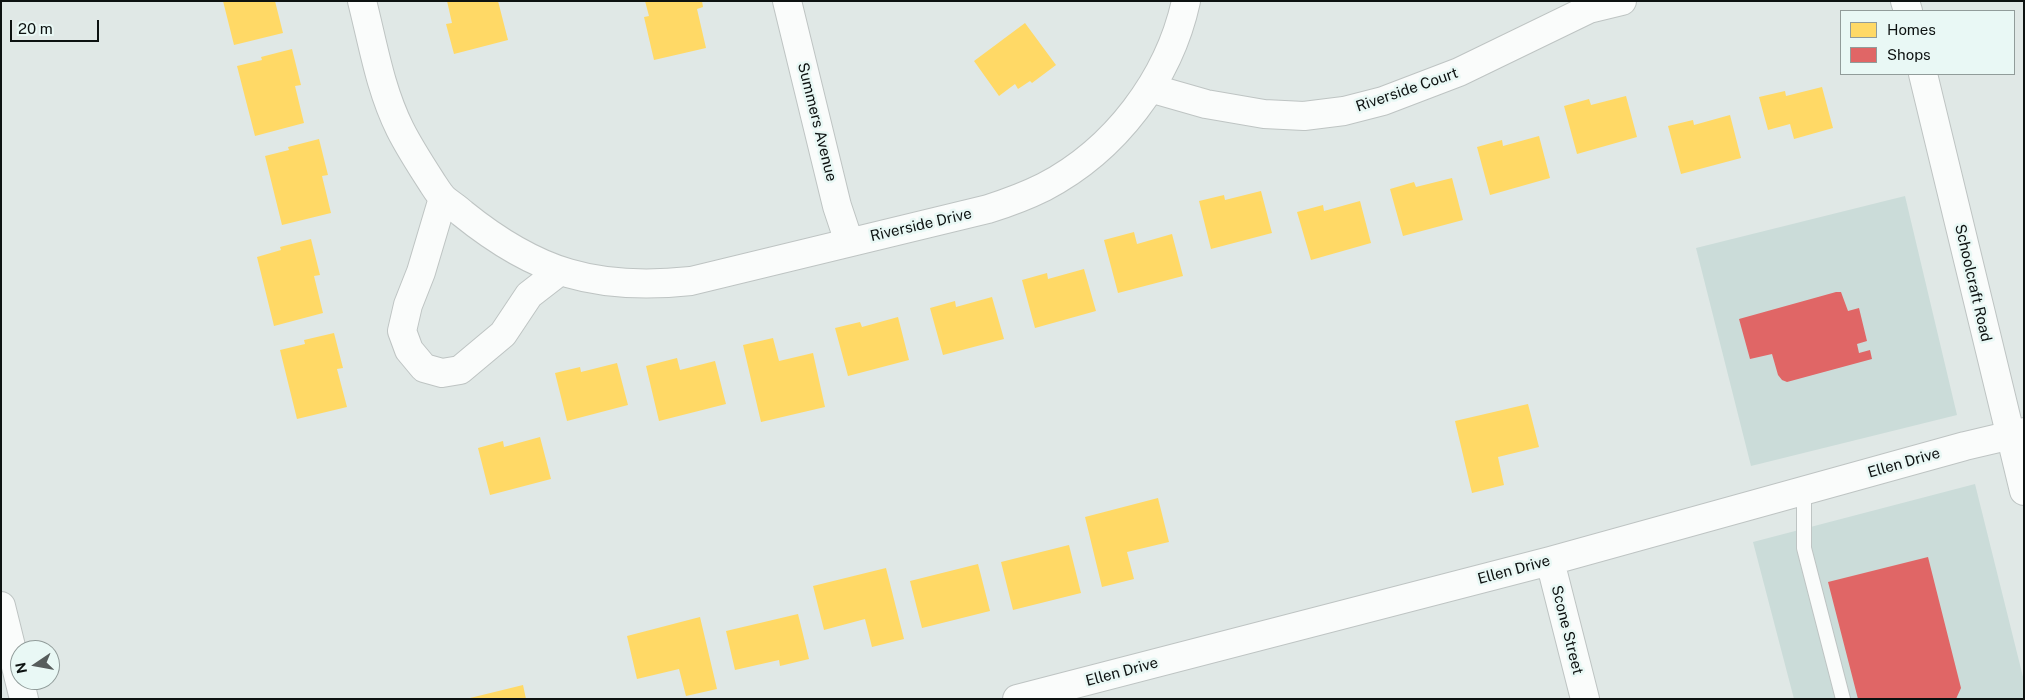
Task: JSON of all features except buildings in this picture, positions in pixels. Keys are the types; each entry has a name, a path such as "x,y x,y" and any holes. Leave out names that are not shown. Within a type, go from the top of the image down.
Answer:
{"street":[{"name":"Riverside Drive","path":"362,1 384,89 399,127 416,159 443,198 505,245 560,271 613,283 650,285 681,282 988,209 1018,199 1046,186 1080,164 1104,144 1132,114 1150,88 1170,52 1186,1"},
{"name":"Summers Avenue","path":"787,1 837,206 849,242"},
{"name":"Riverside Court","path":"1150,88 1206,104 1264,114 1304,116 1344,111 1383,101 1459,72 1589,9 1622,1"},
{"name":"Schoolcraft Road","path":"1923,75 2017,434 2024,491"},
{"path":"443,198 421,272 408,305 402,331 410,350 424,368 442,373 460,370 503,334 528,295 560,271"},
{"name":"Ellen Drive","path":"1017,699 1550,561 1965,446 2017,434"},
{"name":"Scone Street","path":"1550,561 1585,699"},
{"path":"1,606 24,699"}],"lane":[{"path":"1804,491 1804,548 1843,699"}],"shaded area":[{"path":"1905,196 1957,415 1751,466 1696,248"},
{"path":"1975,484 2024,681 2024,699 1794,699 1753,542"}]}
